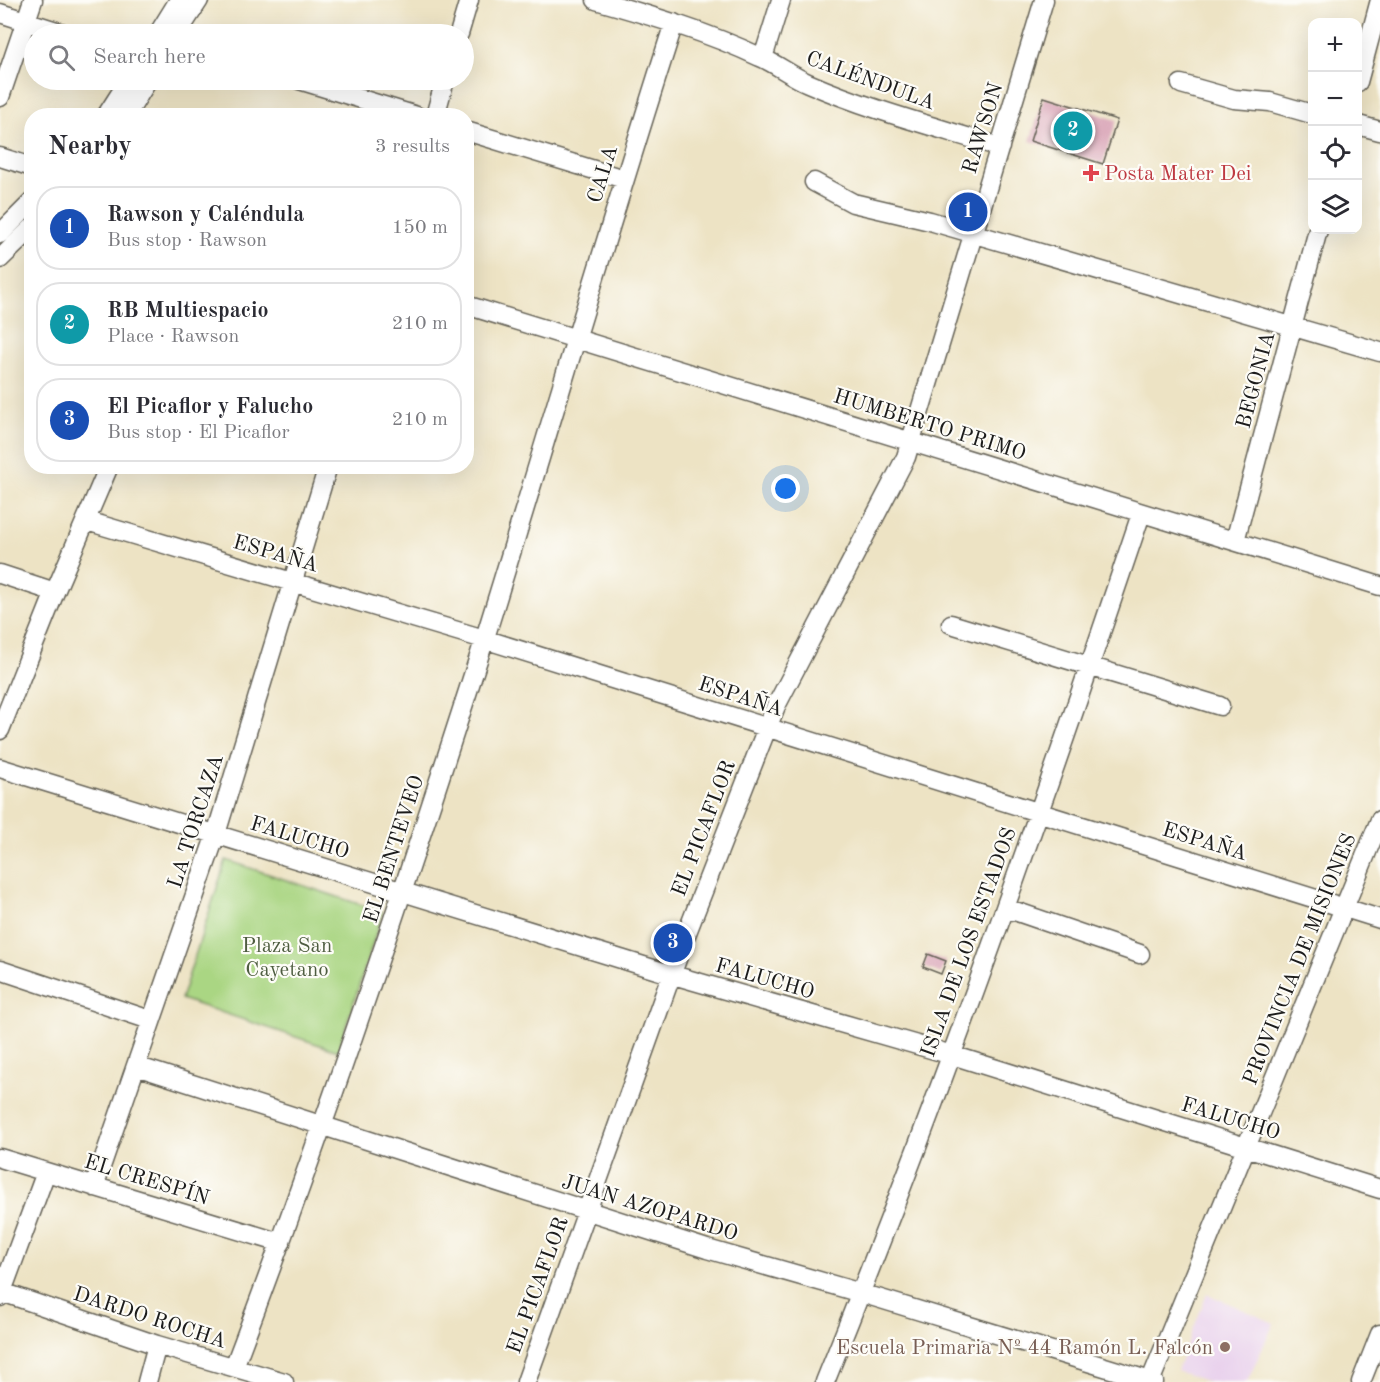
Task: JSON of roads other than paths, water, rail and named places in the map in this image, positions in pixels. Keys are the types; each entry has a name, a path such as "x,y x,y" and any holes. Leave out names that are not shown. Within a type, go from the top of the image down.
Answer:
{"street":[{"path":"26,22 33,0"},
{"path":"170,24 179,0"},
{"path":"176,24 199,0"},
{"path":"462,24 469,0"},
{"name":"CALÉNDULA","path":"596,0 713,36 763,58 807,83 855,102 1000,147"},
{"path":"763,58 781,0"},
{"name":"RAWSON","path":"911,442 1044,0"},
{"path":"1361,72 1380,0"},
{"path":"0,14 33,24"},
{"name":"CALA","path":"577,339 624,179 674,23"},
{"path":"0,97 24,28"},
{"path":"1181,84 1234,99 1270,102 1308,113"},
{"path":"111,108 123,90"},
{"path":"131,108 142,90"},
{"path":"332,90 391,108"},
{"path":"437,108 443,90"},
{"path":"1362,126 1380,131"},
{"path":"474,133 624,179"},
{"path":"0,157 24,164"},
{"path":"814,182 854,203 930,221 1380,352"},
{"path":"0,234 24,210"},
{"name":"BEGONIA","path":"1235,541 1317,234"},
{"path":"0,259 24,236"},
{"name":"HUMBERTO PRIMO","path":"474,308 1380,586"},
{"name":"EL BENTEVEO","path":"234,1367 323,1126 403,892 577,339"},
{"name":"EL PICAFLOR","path":"526,1382 715,857 776,706 900,469 911,442"},
{"path":"0,730 55,592 106,474"},
{"name":"LA TORCAZA","path":"94,1187 216,834 326,474"},
{"name":"ISLA DE LOS ESTADOS","path":"825,1382 861,1293 1006,908 1141,514"},
{"name":"ESPAÑA","path":"87,521 484,639 1380,919"},
{"path":"0,574 55,592"},
{"path":"951,624 1220,706"},
{"name":"FALUCHO","path":"0,768 673,975 951,1055 1380,1188"},
{"name":"PROVINCIA DE MISIONES","path":"1151,1382 1380,820"},
{"path":"1006,908 1140,954"},
{"path":"0,970 150,1020"},
{"name":"JUAN AZOPARDO","path":"136,1066 707,1249 861,1293 1151,1382"},
{"name":"EL CRESPÍN","path":"0,1158 281,1243"},
{"path":"1,1294 46,1172"},
{"name":"DARDO ROCHA","path":"1,1294 157,1346 284,1382"},
{"path":"1361,1382 1380,1334"},
{"path":"147,1382 157,1346"}],"place":[{"name":"RB Multiespacio","path":"1073,131"},
{"name":"Posta Mater Dei","path":"1091,173"},
{"name":"Rawson y Caléndula","path":"968,212"},
{"name":"El Picaflor y Falucho","path":"673,943"},
{"name":"Escuela Primaria Nº 44 Ramón L. Falcón","path":"1225,1347"}],"park label":[{"name":"Plaza San Cayetano","path":"287,957"}]}
